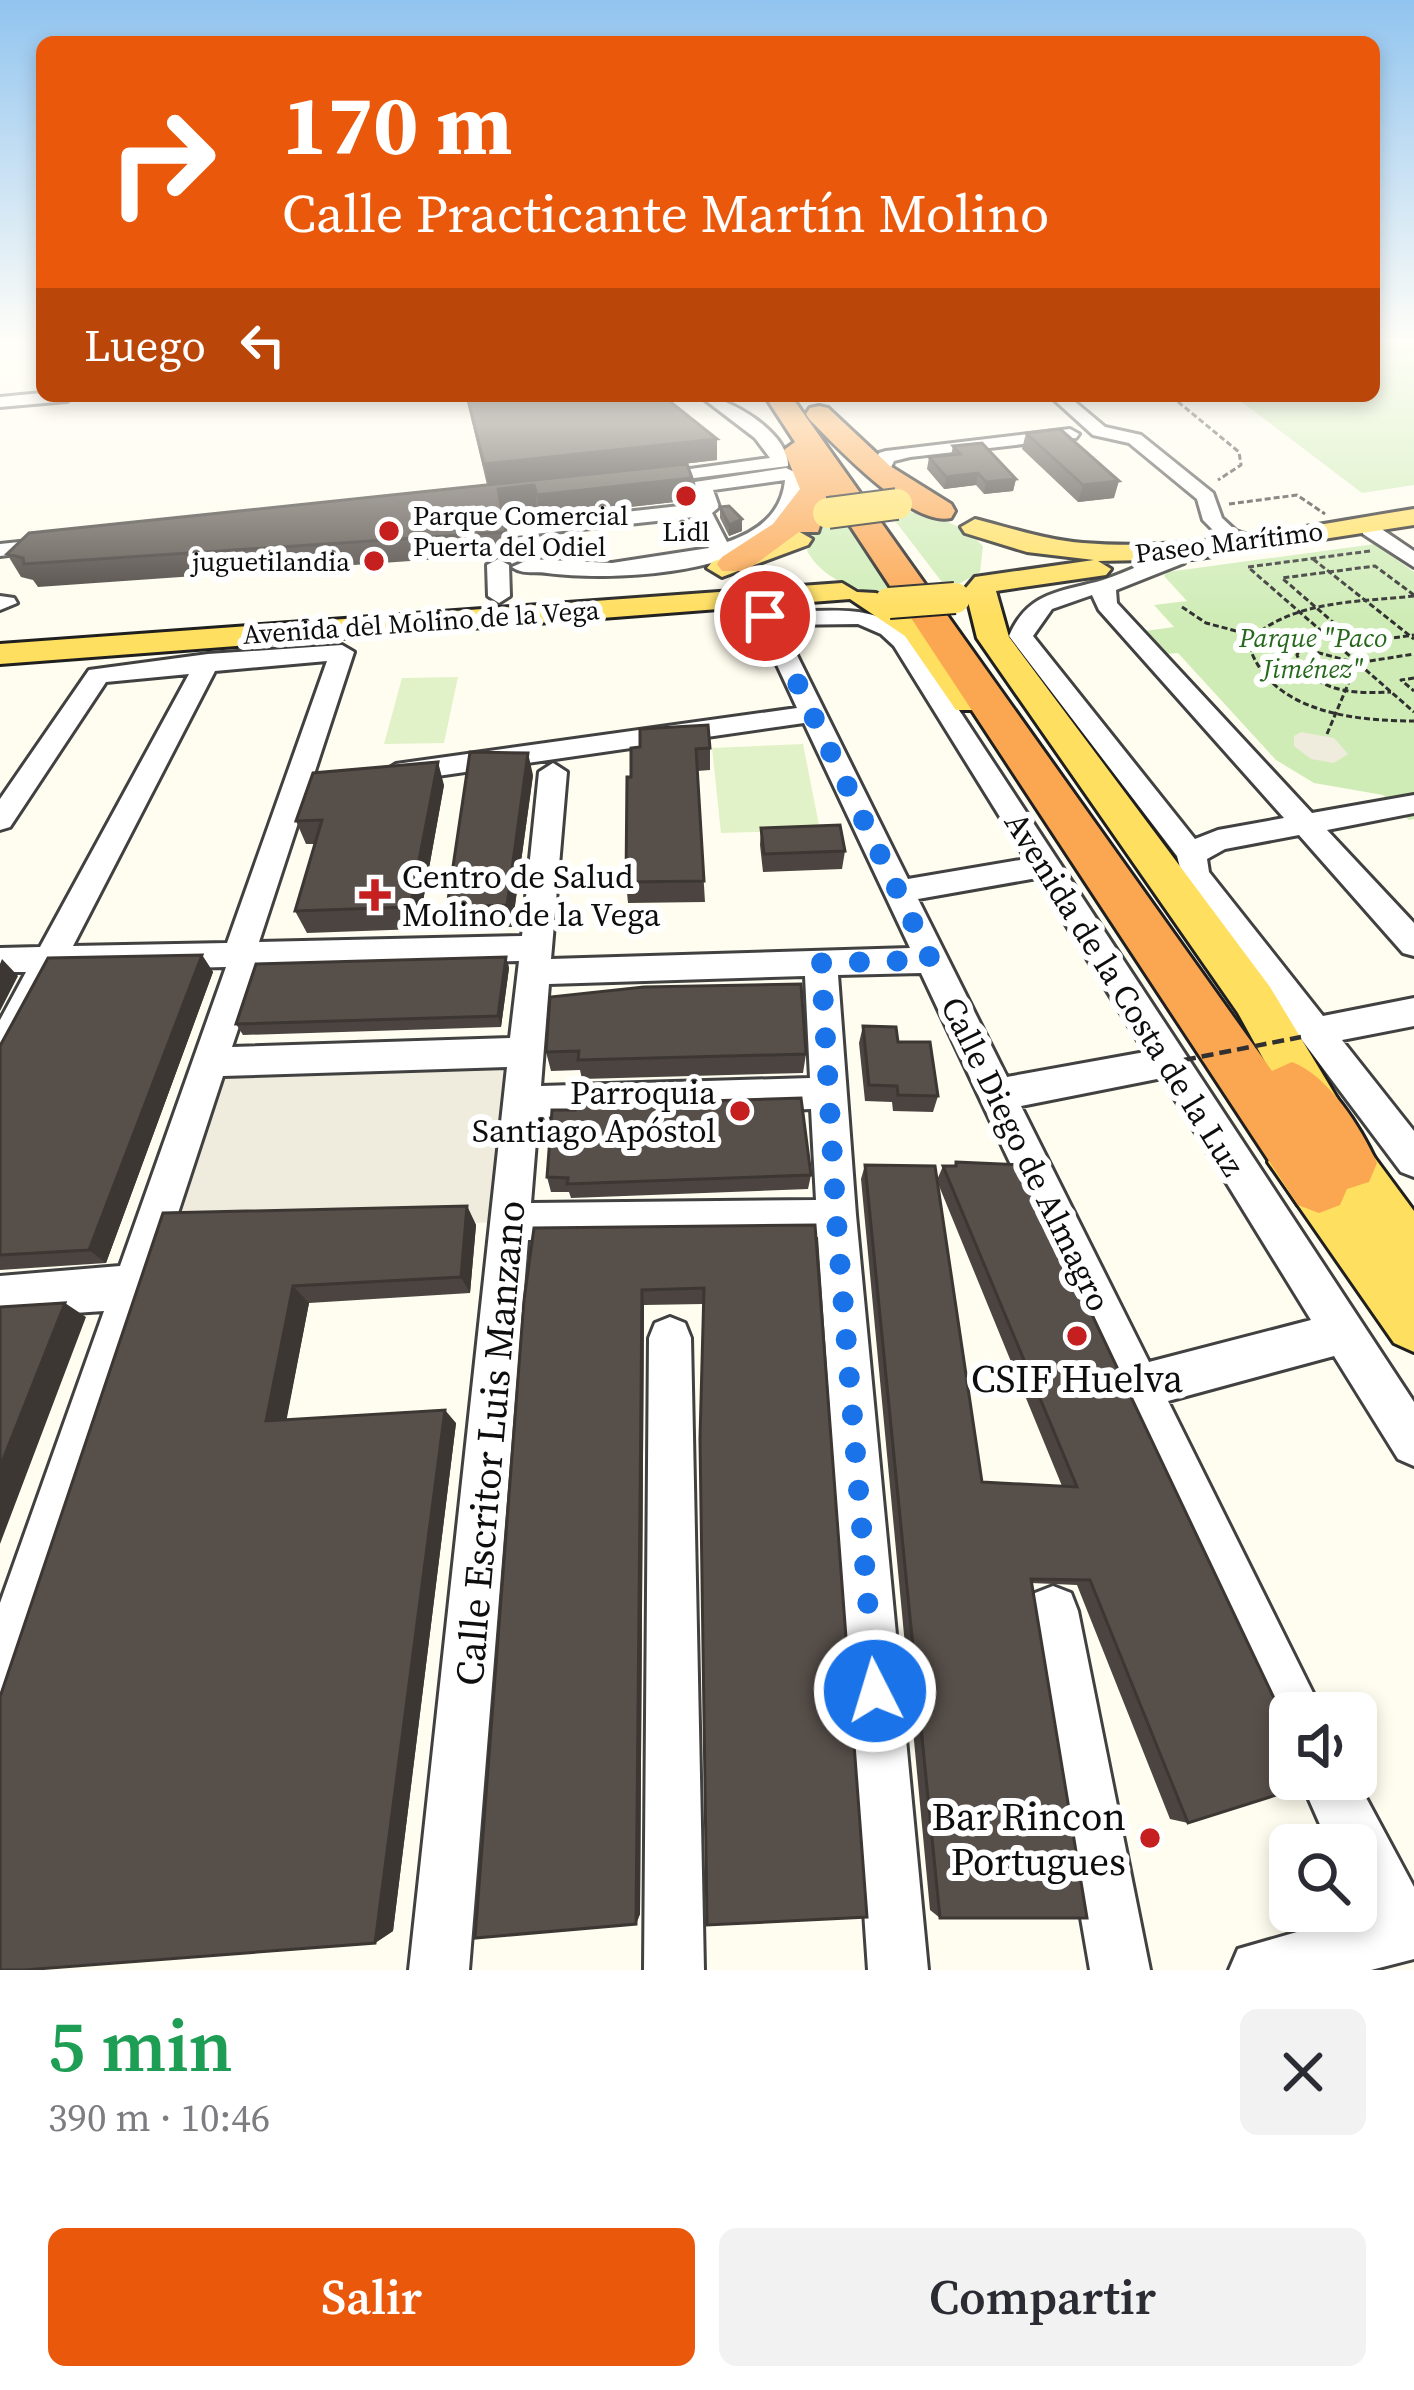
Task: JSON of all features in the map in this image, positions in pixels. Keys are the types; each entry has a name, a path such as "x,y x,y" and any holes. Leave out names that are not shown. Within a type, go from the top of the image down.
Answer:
{"highway":[{"path":"728,558 804,518 808,465 787,435"},
{"path":"806,435 1333,1174"},
{"path":"820,435 868,498 1333,1174"},
{"path":"842,435 880,472 940,512"}],"main road":[{"name":"Avenida del Molino de la Vega","path":"2,613 516,577 626,586 677,580 804,518 897,504"},
{"name":"Paseo Marítimo","path":"897,504 1083,554 1135,556 1372,540 1414,521"},
{"path":"804,518 796,553 804,567 916,629 1260,1131 1333,1174 1414,1257"},
{"name":"Paseo Marítimo","path":"866,598 974,590 1244,540 1414,521"},
{"path":"975,527 995,549 998,561 974,590 993,638 1254,1000 1333,1174 1414,1322"},
{"name":"Avenida del Molino de la Vega","path":"0,653 774,620 866,598"}],"street":[{"path":"631,482 781,462 782,457 760,435"},
{"path":"880,472 886,457 910,452 1064,435"},
{"path":"1115,435 1135,440 1206,497 1228,535 1244,540"},
{"path":"701,510 728,558 516,577 514,522 701,510 709,507 702,487 796,477 791,504 781,522 804,518"},
{"path":"748,479 804,518"},
{"path":"1216,510 1183,553 1107,586 1066,592 1037,606 1021,637 1191,854 1195,875 1308,1034 1414,1160"},
{"path":"1372,540 1414,561"},
{"path":"5,560 30,547 76,542"},
{"path":"1107,586 1103,596 1125,628 1414,944"},
{"name":"Avenida de la Costa de la Luz","path":"774,620 854,616 896,633 1044,866 1176,1061 1414,1443"},
{"name":"Calle Diego de Almagro","path":"774,620 811,713 1286,1692"},
{"name":"Avenida del Molino de la Vega","path":"0,820 98,675 208,661 342,652 305,786 242,955"},
{"path":"0,1052 208,661"},
{"path":"359,778 811,713"},
{"name":"Calle Escritor Luis Manzano","path":"440,1970 553,772"},
{"path":"1191,854 1206,842 1414,804"},
{"path":"898,892 1044,866"},
{"path":"0,1676 242,955"},
{"path":"0,960 242,955 821,963 931,960"},
{"path":"821,963 836,1218 898,1970"},
{"path":"1308,1034 1414,1012"},
{"path":"209,1062 526,1052"},
{"path":"996,1095 1176,1061"},
{"path":"522,1102 829,1093"},
{"path":"512,1222 836,1218"},
{"path":"0,1297 97,1292 132,1285"},
{"path":"1141,1386 1342,1333"},
{"path":"670,1338 674,1970"},
{"path":"1053,1611 1120,1970"},
{"path":"1259,1970 1411,1929 1374,1878 1338,1800"}],"path":[{"path":"1209,486 1241,465 1239,452 1218,435"},
{"path":"1216,510 1297,495 1336,517"},
{"path":"1372,540 1312,559 1248,567 1414,712"},
{"path":"1312,559 1413,637"},
{"path":"1413,637 1357,643 1282,578 1376,566 1414,596"},
{"path":"1414,596 1300,613 1264,625 1252,635 1249,656 1263,679 1293,697 1336,713 1385,723 1414,721"},
{"path":"1182,607 1206,623 1357,663 1414,655"},
{"path":"1326,635 1304,640 1299,663 1305,672 1345,691 1391,692"},
{"path":"1327,734 1357,663"},
{"path":"1414,678 1401,680 1414,691"},
{"path":"1176,1061 1308,1034"}],"green space":[{"path":"1285,435 1414,435 1414,485 1362,493"},
{"path":"886,509 926,515 962,529 983,546 980,572 948,590"},
{"path":"848,512 907,597 838,580 807,551 814,532"},
{"name":"Parque \"Paco Jiménez\"","path":"1375,544 1414,572 1414,819 1409,820 1383,795 1314,783 1276,760 1178,653 1166,654 1145,631 1174,627 1154,605 1187,601 1164,576 1167,572"},
{"path":"458,677 444,743 384,744 402,678"},
{"path":"803,744 820,830 721,833 712,748"}],"shaded area":[{"path":"1301,732 1334,738 1348,754 1334,763 1311,759 1294,746 1294,736"},
{"path":"527,1052 512,1222 153,1231 209,1062"}],"building":[{"path":"477,435 712,435 717,439 484,464"},
{"path":"1028,435 1067,435 1119,481 1083,485"},
{"path":"982,443 1016,479 986,482 978,473 946,477 929,457 960,454 953,446"},
{"path":"687,464 692,478 537,495 534,485 498,489 506,532 24,564 23,558 7,554 29,533"},
{"path":"729,506 742,519 729,525 720,507"},
{"path":"708,725 710,748 696,749 704,881 626,882 627,777 631,777 631,748 640,747 640,729"},
{"path":"470,752 528,753 507,905 447,907"},
{"path":"438,762 410,907 295,911 322,820 296,821 313,773"},
{"path":"840,825 845,851 764,854 761,828"},
{"path":"202,955 89,1250 0,1255 0,1046 48,958"},
{"path":"506,957 498,1016 236,1024 256,964"},
{"path":"801,984 806,1054 578,1060 579,1051 546,1052 550,997 644,987"},
{"path":"863,1026 896,1027 898,1042 930,1042 938,1096 898,1095 897,1086 869,1085"},
{"path":"801,1098 811,1175 567,1184 568,1178 547,1177 552,1110 575,1110 575,1105"},
{"path":"956,1162 1021,1165 1271,1692 1269,1797 1188,1823 1090,1580 1031,1579 1087,1918 940,1918 865,1165 935,1166 982,1482 1077,1487 943,1166 956,1166"},
{"path":"467,1206 461,1277 293,1286 266,1421 445,1410 375,1943 0,1970 0,1697 163,1213"},
{"path":"815,1225 867,1917 707,1925 700,1439 704,1288 642,1290 636,1924 475,1938 524,1300 534,1228"},
{"path":"65,1303 0,1467 0,1307"}],"place":[{"name":"Lidl","path":"686,496"},
{"name":"Parque Comercial Puerta del Odiel","path":"389,531"},
{"name":"juguetilandia","path":"374,561"},
{"name":"Centro de Salud Molino de la Vega","path":"375,895"},
{"name":"Parroquia Santiago Apóstol","path":"740,1111"},
{"name":"CSIF Huelva","path":"1077,1336"},
{"name":"Bar Rincon Portugues","path":"1150,1838"}],"route":[{"path":"765,616 931,960 821,963 836,1215 875,1691"}]}
